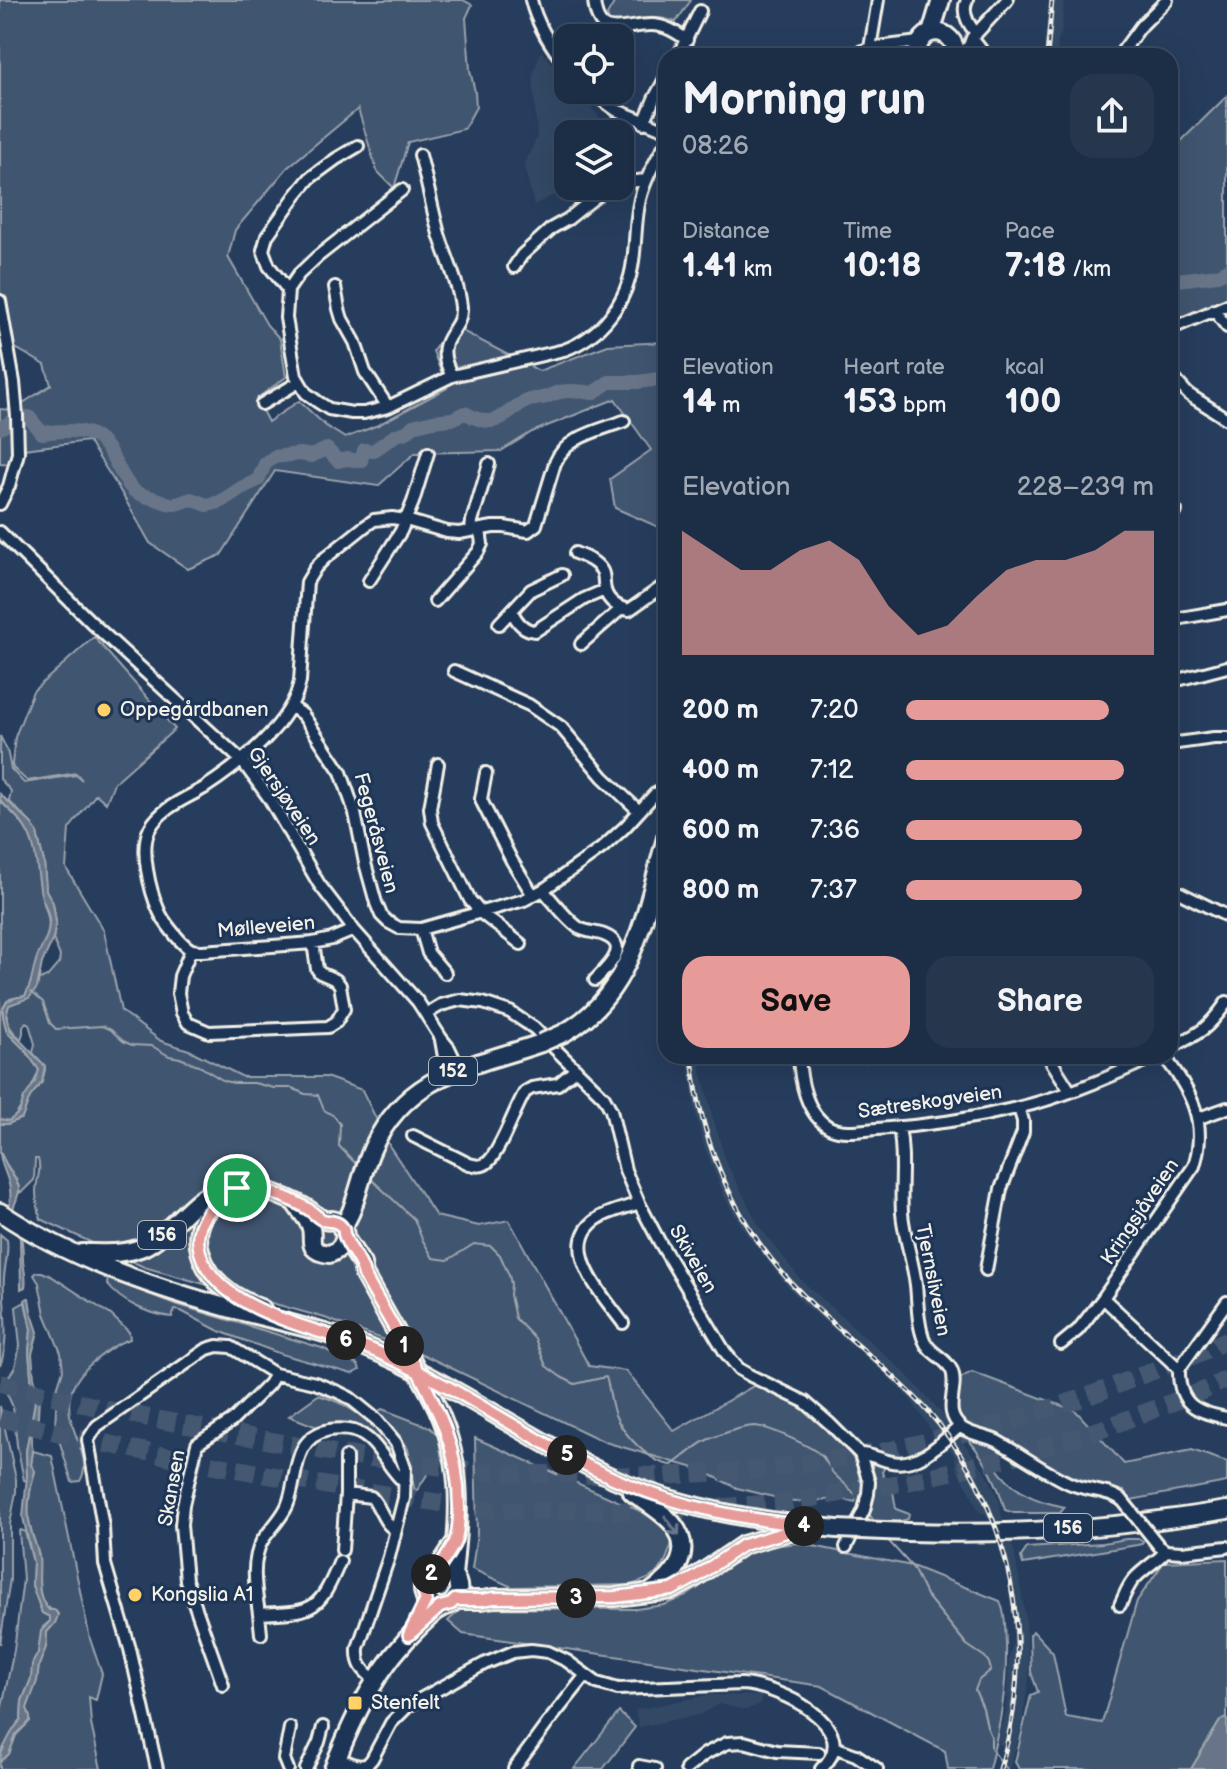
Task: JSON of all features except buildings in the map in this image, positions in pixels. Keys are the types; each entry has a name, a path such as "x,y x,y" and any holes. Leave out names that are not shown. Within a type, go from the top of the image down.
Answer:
{"main road":[{"path":"937,47 943,0"},
{"name":"152","path":"332,1231 353,1200 383,1130 415,1094 455,1071 564,1033 602,1004 627,966 636,945 658,867"},
{"name":"156","path":"237,1188 209,1209 201,1222 198,1246 204,1264 228,1291 296,1325"},
{"name":"156","path":"66,1249 117,1253 144,1246 219,1189 265,1191 305,1207 332,1231"},
{"name":"156","path":"0,1212 66,1249 170,1290 367,1348 448,1387 576,1460 645,1491 702,1509 837,1529 980,1533 1153,1521 1227,1510"},
{"path":"332,1231 362,1264 364,1275 432,1397 448,1434 457,1476 459,1508 456,1552 445,1589 375,1680 353,1719 335,1764"},
{"name":"156","path":"612,1477 667,1518 678,1531 682,1551 680,1560 672,1576 649,1593"},
{"name":"156","path":"445,1589 494,1598 593,1598 672,1590 743,1545 807,1526"}],"street":[{"path":"531,0 546,38 554,49"},
{"path":"594,0 595,17 611,28 621,30 650,25 662,27 687,40"},
{"path":"878,0 870,48 937,47 974,36 1007,0"},
{"path":"967,0 966,14 981,48"},
{"path":"1125,48 1167,0"},
{"path":"682,48 700,11"},
{"path":"644,123 658,92"},
{"path":"608,104 658,127"},
{"path":"288,290 269,266 263,250 267,236 310,178 358,146"},
{"path":"420,155 461,307 443,354 452,376"},
{"path":"402,190 317,257 288,290 286,318 296,376 306,393 329,409 364,413 388,407 452,376 579,345 599,330 617,305 631,273 639,202 658,158"},
{"path":"634,181 646,180"},
{"path":"514,267 522,255 552,228 592,200"},
{"path":"335,287 342,319 355,342 365,372 388,407"},
{"path":"0,301 18,420 15,469 0,504"},
{"path":"1178,326 1227,305"},
{"path":"1214,310 1227,327"},
{"path":"262,404 299,382"},
{"path":"1178,383 1188,394 1227,419"},
{"path":"291,706 300,681 307,582 325,558 340,545 374,520 392,518 459,533 504,527 523,531 533,529 559,453 574,440 624,421"},
{"path":"369,581 401,531 428,453"},
{"path":"435,601 482,544 472,521 489,464"},
{"name":"Gjersjøveien","path":"0,532 92,623 242,761 269,798 319,884 426,1014 449,1048 455,1071"},
{"path":"575,553 599,567 604,575 605,590 611,601 621,609 629,610 658,590"},
{"path":"499,624 531,590 562,575"},
{"path":"512,611 520,624 535,631 575,604 605,590"},
{"path":"581,644 621,609"},
{"path":"1178,619 1227,610"},
{"path":"1178,680 1227,667"},
{"path":"454,671 529,705 561,727 603,777 639,811"},
{"name":"Mølleveien","path":"291,706 242,761 160,816 148,832 147,875 160,914 191,950 313,943 354,930"},
{"name":"Fegeråsveien","path":"291,706 303,715 341,772 355,813 365,863 381,915 399,928 421,929"},
{"path":"1178,743 1227,738"},
{"path":"438,764 430,808 432,823 470,900 481,913 521,944"},
{"path":"486,773 483,804 512,861 538,892 579,928 606,936 614,942 617,949 615,958 595,980"},
{"path":"445,973 428,953 421,929 524,900 538,892 602,848 658,793"},
{"path":"1178,892 1227,916"},
{"path":"191,950 180,976 178,993 182,1013 188,1023 209,1032 328,1027 341,1017 344,1009 340,985 317,969 313,943"},
{"name":"Skiveien","path":"426,1014 441,1005 460,1000 502,1009 534,1028 576,1069 608,1103 625,1170 639,1203 685,1287 732,1362 751,1376 805,1402 860,1454"},
{"path":"1178,1044 1202,1032 1227,1002"},
{"name":"Sætreskogveien","path":"800,1064 801,1078 813,1111 833,1129 849,1131 899,1127 1019,1108 1138,1064"},
{"path":"1053,1064 1070,1091"},
{"name":"Kringsjåveien","path":"1061,1344 1078,1330 1103,1298 1194,1166 1201,1137 1199,1118 1170,1064"},
{"path":"413,1136 469,1164 483,1165 493,1156 525,1092 558,1084 576,1069"},
{"path":"986,1270 1001,1189 1023,1132 1019,1108"},
{"path":"1199,1118 1227,1108"},
{"name":"Tjernsliveien","path":"899,1127 903,1165 902,1211 915,1277 920,1326 929,1350 942,1359 952,1372 954,1381 950,1405 960,1426"},
{"path":"623,1323 589,1276 582,1258 582,1243 596,1220 639,1203"},
{"path":"1103,1298 1179,1369"},
{"path":"1227,1302 1179,1369 1178,1380 1181,1391 1192,1407 1205,1414 1227,1418"},
{"path":"157,1769 130,1649 105,1564 103,1527 88,1440 105,1420 212,1347 235,1349 275,1374 326,1387 350,1398 383,1426 396,1443 405,1468 404,1498 381,1583 358,1648 360,1667 375,1680"},
{"name":"Skansen","path":"223,1685 187,1587 181,1535 183,1505 197,1444 232,1421 275,1374"},
{"path":"846,1547 864,1510 868,1494 869,1482 860,1454 871,1454 897,1463 911,1461 932,1450 960,1426 992,1439 1072,1484 1112,1494 1123,1501 1163,1548 1182,1552 1227,1547"},
{"path":"261,1634 255,1577 257,1554 261,1543 287,1506 298,1458 313,1437 335,1430 359,1433 378,1450 405,1483"},
{"path":"259,1614 297,1611 315,1605 323,1595 341,1556 346,1457"},
{"path":"346,1494 371,1497 389,1526 396,1530"},
{"path":"1120,1605 1130,1584 1156,1562 1163,1548"},
{"path":"335,1764 365,1767 391,1723 418,1699 507,1653 526,1650 548,1652 604,1686 618,1689 741,1684 764,1687 786,1695 810,1710 826,1726 833,1739 830,1759 821,1769"},
{"path":"514,1769 586,1675"},
{"path":"306,1769 323,1727"},
{"path":"288,1769 284,1759 290,1728"},
{"path":"686,1769 705,1754 727,1743 744,1742 777,1751 819,1753"},
{"path":"834,1747 856,1755 877,1769"},
{"path":"639,1766 655,1769"}],"shaded area":[{"path":"0,0 463,0 472,5 466,18 476,107 464,129 408,142 394,188 377,171 358,109 287,168 235,230 228,257 267,325 280,339 286,377 256,399 268,422 299,401 326,426 345,438 378,425 447,388 433,351 451,325 539,371 608,345 658,342 658,527 615,508 610,479 651,450 615,399 532,432 501,451 415,453 378,486 275,471 221,555 188,569 150,543 88,441 16,450 12,464 0,463 0,409 12,410 51,385 45,365 0,339"},
{"path":"612,0 691,0 676,22 644,18 619,23 609,21 607,15 614,3"},
{"path":"1049,0 1064,0 1057,48 1044,48"},
{"path":"541,51 554,66 554,104 588,104 599,120 554,120 554,195 534,205 524,165 537,137 533,75"},
{"path":"1227,96 1227,301 1178,324 1178,144"},
{"path":"94,637 175,729 114,783 106,803 96,794 69,829 66,868 104,931 121,1011 161,1041 189,1050 243,1077 326,1077 362,1090 390,1147 436,1216 479,1226 509,1220 589,1366 626,1371 674,1431 759,1383 812,1416 846,1447 856,1464 860,1483 855,1502 839,1499 794,1502 737,1488 701,1470 605,1442 424,1355 325,1318 144,1267 41,1219 36,1195 38,1159 35,1159 34,1180 19,1193 17,1182 0,1151 0,1124 22,1118 30,1097 42,1082 45,1070 33,1053 35,1044 29,1024 26,1022 23,1026 21,1039 11,1028 7,1015 9,1005 31,993 39,980 47,977 59,963 60,956 53,939 56,922 53,903 46,890 37,833 9,801 11,791 0,779 0,736 11,769 24,783 76,775 82,780 76,773 27,781 12,764 15,737 33,691"},
{"path":"0,794 32,824 37,833 46,890 53,903 56,922 37,988 29,998 9,1005 6,1016 10,1030 45,1066 42,1082 30,1097 22,1118 8,1124 0,1124 0,1119 9,1121 19,1113 39,1070 7,1032 3,1008 7,1001 25,996 28,991 36,960 48,934 49,919 31,840 21,821 0,801"},
{"path":"0,801 30,835 49,922 47,936 25,996 10,999 2,1011 7,1032 39,1070 19,1110 7,1121 0,1119"},
{"path":"688,1064 700,1064 727,1164 759,1226 801,1280 904,1372 940,1411 987,1474 1014,1551 1026,1620 1029,1679 1020,1733 1009,1769 997,1769 1004,1746 998,1744 1006,1712 1013,1619 1002,1557 991,1524 986,1514 979,1512 956,1468 955,1457 941,1436 936,1438 911,1400 804,1304 746,1233 725,1198 703,1143"},
{"path":"0,1152 19,1189 12,1211 22,1241 26,1281 21,1289 20,1238 9,1222 10,1190"},
{"path":"0,1234 7,1240 8,1249 4,1278 6,1333 0,1366"},
{"path":"37,1272 51,1276 111,1315 129,1332 130,1339 93,1362 77,1380 70,1396 73,1427 83,1455 84,1468 80,1481 72,1482 55,1427 57,1389 63,1370 61,1353 34,1275"},
{"path":"108,1278 172,1303 322,1348 358,1365 360,1370 352,1374 281,1354 219,1331 181,1311 175,1310 172,1317 145,1310 113,1291 107,1284"},
{"path":"29,1298 38,1332 32,1354 39,1397 38,1416 31,1440 31,1465 35,1471 29,1498 29,1519 39,1557 41,1598 49,1610 55,1610 58,1615 47,1632 46,1647 27,1708 30,1721 16,1735 9,1754 0,1762 14,1728 21,1720 22,1701 31,1679 41,1631 50,1621 50,1617 42,1613 32,1585 33,1562 23,1517 26,1451 35,1402 29,1352 31,1329 25,1300"},
{"path":"25,1302 31,1329 29,1352 35,1402 26,1451 27,1481 24,1480 17,1445 13,1407 3,1385 15,1367 20,1346 16,1307"},
{"path":"972,1372 1076,1411 1124,1464 1192,1450 1227,1462 1227,1482 1131,1500 1124,1491 1066,1474 1004,1439 969,1428 958,1420 955,1388 960,1379"},
{"path":"318,1395 358,1414 382,1437 388,1449 380,1446 358,1426 317,1427 289,1416"},
{"path":"0,1406 16,1492 10,1524 10,1579 0,1644"},
{"path":"382,1409 429,1427 438,1435 440,1465 430,1470 415,1491 407,1447 378,1411"},
{"path":"475,1438 647,1514 674,1537 660,1569 649,1578 630,1585 512,1587 472,1569 477,1534"},
{"path":"969,1440 1000,1449 994,1464 1016,1488 1043,1502 1065,1507 1060,1513 1014,1513 1005,1510 991,1473"},
{"path":"33,1451 52,1456 90,1639 102,1674 96,1700 89,1697 91,1724 101,1769 0,1769 0,1762 9,1754 16,1735 30,1721 27,1708 46,1647 47,1632 58,1614 48,1608 41,1596 39,1557 29,1520 29,1499 35,1472 31,1465"},
{"path":"878,1461 886,1465 882,1472 885,1480 892,1485 896,1509 909,1514 908,1519 894,1523 866,1522 876,1484 872,1465"},
{"path":"21,1530 25,1532 33,1562 32,1585 42,1613 50,1617 50,1621 43,1627 31,1679 22,1701 21,1720 0,1753 0,1716 14,1650 23,1579"},
{"path":"1126,1539 1143,1541 1137,1545 1023,1564 1021,1557 1027,1548"},
{"path":"798,1543 912,1566 1000,1601 1006,1644 1004,1692 989,1769 948,1769 945,1751 822,1686 463,1634 448,1621 462,1608 636,1609 664,1605 686,1596 756,1548"},
{"path":"1227,1559 1227,1717 1220,1721 1191,1769 1019,1769 1015,1762 1031,1695 1038,1692 1031,1672 1030,1635 1033,1631 1053,1653 1066,1717 1102,1723 1137,1601 1164,1562"},
{"path":"708,1695 762,1696 760,1704 746,1710 719,1704 701,1714 639,1727 635,1710"},
{"path":"619,1712 635,1727 603,1769 574,1769"},
{"path":"1227,1717 1227,1769 1191,1769 1220,1721"}],"waterway":[{"path":"1178,280 1218,275 1227,270"},
{"path":"0,428 29,417 42,433 87,433 105,446 133,490 170,504 191,499 207,505 220,502 258,480 265,464 274,457 311,456 327,449 338,461 361,461 364,450 373,451 413,426 452,419 465,413 477,419 494,421 529,400 572,391 593,393 609,382 658,379"},
{"path":"31,992 43,1002 50,1023 56,1029 102,1026 123,1041 132,1045 152,1046 169,1056 201,1067 224,1081 292,1088 305,1094 318,1095 324,1110 340,1124 339,1146 357,1165"},
{"path":"370,1178 414,1219 433,1258 448,1260 474,1244 491,1246 500,1255 509,1275 515,1318 535,1339 546,1366 575,1384 606,1377 619,1423 647,1454 672,1465 707,1440 742,1428 760,1427 789,1437 821,1455 833,1473 861,1501"},
{"path":"868,1512 875,1523"},
{"path":"886,1538 913,1568 926,1595 967,1645 989,1663 991,1670 979,1680 975,1690 991,1736 991,1749 1007,1769"}],"tunnel":[{"path":"0,1383 113,1411 340,1454 491,1473 661,1476 768,1469 887,1451 997,1425 1083,1398 1227,1340"},
{"path":"0,1418 176,1458 335,1487 488,1510 674,1511 789,1502 912,1481 1012,1457 1102,1429 1227,1379"}],"railway":[{"path":"1048,48 1052,0"},
{"path":"693,1064 696,1090 714,1156 727,1188 761,1246 806,1298 927,1410 956,1448 980,1490 998,1534 1010,1580 1016,1627 1017,1674 1011,1722 1000,1769"}],"place":[{"name":"Oppegårdbanen","path":"104,710"},
{"name":"Kongslia A1","path":"135,1595"},
{"name":"Stenfelt","path":"355,1703"}],"route":[{"path":"237,1188 215,1203 204,1216 198,1246 204,1264 219,1284 246,1302 296,1325 349,1341 407,1366 431,1378 448,1387 576,1460 628,1484 702,1509 807,1526 743,1545 672,1590 615,1597 455,1600 440,1607 409,1635 426,1600 423,1585 455,1542 457,1533 457,1476 444,1424 432,1397 423,1382 399,1337 364,1275 362,1264 340,1225 324,1220 279,1195 237,1188"}]}
